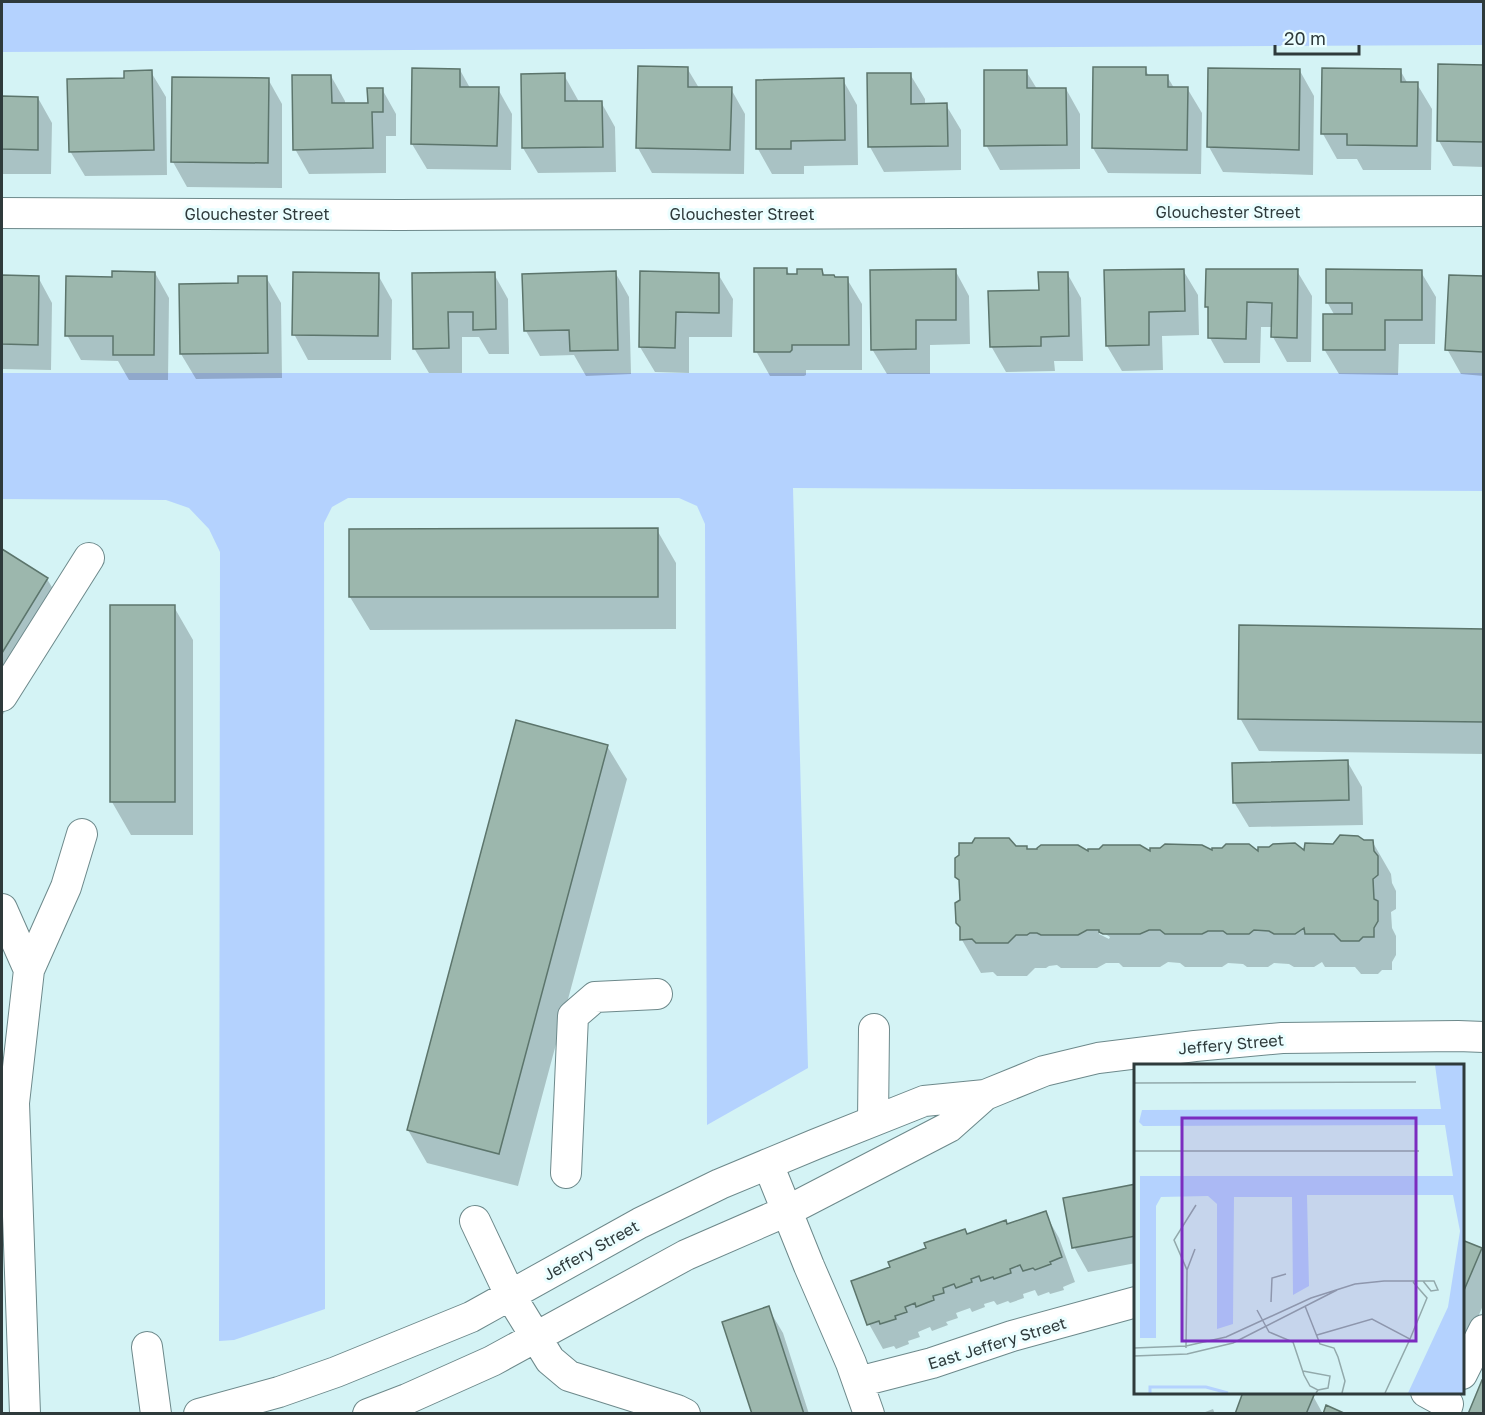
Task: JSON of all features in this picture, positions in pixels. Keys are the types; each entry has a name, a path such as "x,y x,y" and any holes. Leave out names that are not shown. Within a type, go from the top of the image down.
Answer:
{"street":[{"name":"Glouchester Street","path":"2,213 423,215 1484,211"},
{"path":"2,696 89,558"},
{"path":"25,1413 14,1103 29,970 66,887 82,834"},
{"path":"2,909 29,970"},
{"path":"566,1173 573,1016 596,997 657,994"},
{"path":"873,1121 874,1029"},
{"path":"1471,1036 1484,1057"},
{"name":"Jeffery Street","path":"199,1413 279,1392 336,1372 471,1317 640,1223 768,1164 924,1101 985,1095 1044,1071 1098,1058 1195,1046 1282,1038 1471,1036"},
{"name":"Jeffery Street","path":"368,1413 407,1399 482,1366 686,1255 787,1211 949,1127 985,1095"},
{"path":"768,1164 851,1363 869,1413"},
{"path":"475,1221 510,1295 550,1360 569,1376 685,1413"},
{"name":"East Jeffery Street","path":"858,1382 932,1363 1012,1336 1134,1303"},
{"path":"1464,1370 1484,1330"},
{"path":"147,1347 156,1413"}],"water":[{"path":"2,2 1483,2 1484,45 2,52"},
{"path":"2,373 1483,373 1483,491 793,488 808,1068 707,1125 705,524 697,506 679,498 348,498 332,507 324,523 325,1309 234,1340 219,1341 220,552 209,529 189,508 166,500 2,499"}],"building":[{"path":"1438,64 1484,65 1484,142 1437,141"},
{"path":"638,66 688,67 688,87 732,87 730,150 636,148"},
{"path":"1093,67 1146,67 1146,75 1168,75 1168,87 1188,87 1187,150 1092,148"},
{"path":"412,68 460,69 460,87 499,87 497,146 411,144"},
{"path":"1208,68 1300,69 1299,150 1207,147"},
{"path":"1322,68 1401,69 1401,82 1418,82 1417,146 1347,145 1347,134 1321,134"},
{"path":"152,70 154,150 69,152 67,79 124,78 124,71"},
{"path":"984,70 1027,70 1027,88 1066,88 1067,145 984,146"},
{"path":"565,73 565,101 602,101 603,147 522,148 521,74"},
{"path":"867,73 911,73 911,104 947,103 948,146 868,147"},
{"path":"292,75 331,75 332,103 368,103 367,88 383,88 383,112 372,112 373,148 293,150"},
{"path":"172,77 269,78 268,163 171,162"},
{"path":"844,78 845,140 791,141 791,149 756,149 756,80"},
{"path":"2,96 38,97 38,150 2,149"},
{"path":"754,268 787,268 787,274 797,274 797,269 822,269 823,275 848,277 849,345 792,345 790,352 754,352"},
{"path":"956,269 956,320 916,320 916,349 871,350 870,270"},
{"path":"1184,269 1185,311 1149,312 1149,345 1106,346 1104,270"},
{"path":"1206,269 1298,269 1297,338 1271,337 1272,303 1247,302 1246,339 1208,338 1208,307 1205,307"},
{"path":"1326,269 1422,270 1422,320 1385,320 1385,350 1323,350 1323,314 1352,314 1352,303 1326,303"},
{"path":"112,271 155,272 154,355 113,355 113,336 65,336 66,276 112,277"},
{"path":"616,271 618,350 570,351 569,330 524,331 522,274"},
{"path":"640,271 719,273 719,313 676,312 675,348 639,347"},
{"path":"293,272 379,273 378,336 292,335"},
{"path":"495,272 496,329 473,330 473,312 448,312 449,348 413,349 412,273"},
{"path":"1038,272 1068,272 1069,336 1041,337 1041,346 990,347 988,291 1039,290"},
{"path":"2,275 39,276 38,345 2,344"},
{"path":"1449,275 1484,276 1483,352 1445,350"},
{"path":"238,276 267,276 268,353 180,354 179,284 238,283"},
{"path":"658,528 658,597 349,597 349,529"},
{"path":"2,549 48,578 2,653"},
{"path":"110,605 175,605 175,802 110,802"},
{"path":"1239,625 1484,629 1484,722 1238,719"},
{"path":"516,720 608,745 499,1154 407,1130"},
{"path":"1348,760 1349,800 1233,803 1232,763"},
{"path":"1340,835 1373,840 1374,851 1378,856 1378,875 1373,879 1374,899 1378,901 1378,921 1374,928 1374,937 1363,937 1359,941 1341,941 1334,934 1305,934 1304,928 1295,934 1274,934 1269,931 1254,930 1249,934 1208,931 1202,934 1165,934 1160,930 1149,930 1140,934 1103,934 1099,930 1087,930 1078,935 1030,933 1016,935 1008,943 976,943 972,939 960,940 960,927 956,923 955,903 960,900 959,880 955,877 955,858 959,855 959,843 972,843 975,838 1009,838 1016,846 1027,846 1027,849 1037,849 1041,845 1078,845 1088,851 1088,849 1099,849 1103,845 1140,845 1150,851 1150,848 1160,848 1165,844 1202,845 1212,850 1212,848 1222,848 1226,844 1249,844 1258,851 1258,847 1295,843 1304,850 1305,843 1333,844"},
{"path":"1134,1184 1134,1236 1072,1248 1063,1198"},
{"path":"1046,1211 1062,1257 1035,1270 1033,1268 1023,1271 1020,1265 1010,1269 1011,1273 994,1279 993,1277 981,1281 979,1276 971,1279 972,1282 956,1288 954,1284 943,1288 944,1293 933,1296 934,1300 916,1307 915,1303 905,1307 907,1312 895,1316 896,1319 867,1325 851,1281 890,1267 888,1262 926,1248 924,1243 965,1229 967,1234 1006,1220 1007,1224"},
{"path":"1464,1241 1482,1248 1464,1290"},
{"path":"769,1306 804,1414 752,1414 722,1322"},
{"path":"1482,1380 1484,1381 1484,1414 1468,1414"},
{"path":"1242,1394 1314,1395 1306,1414 1235,1414"},
{"path":"1326,1405 1346,1414 1323,1414"}]}
